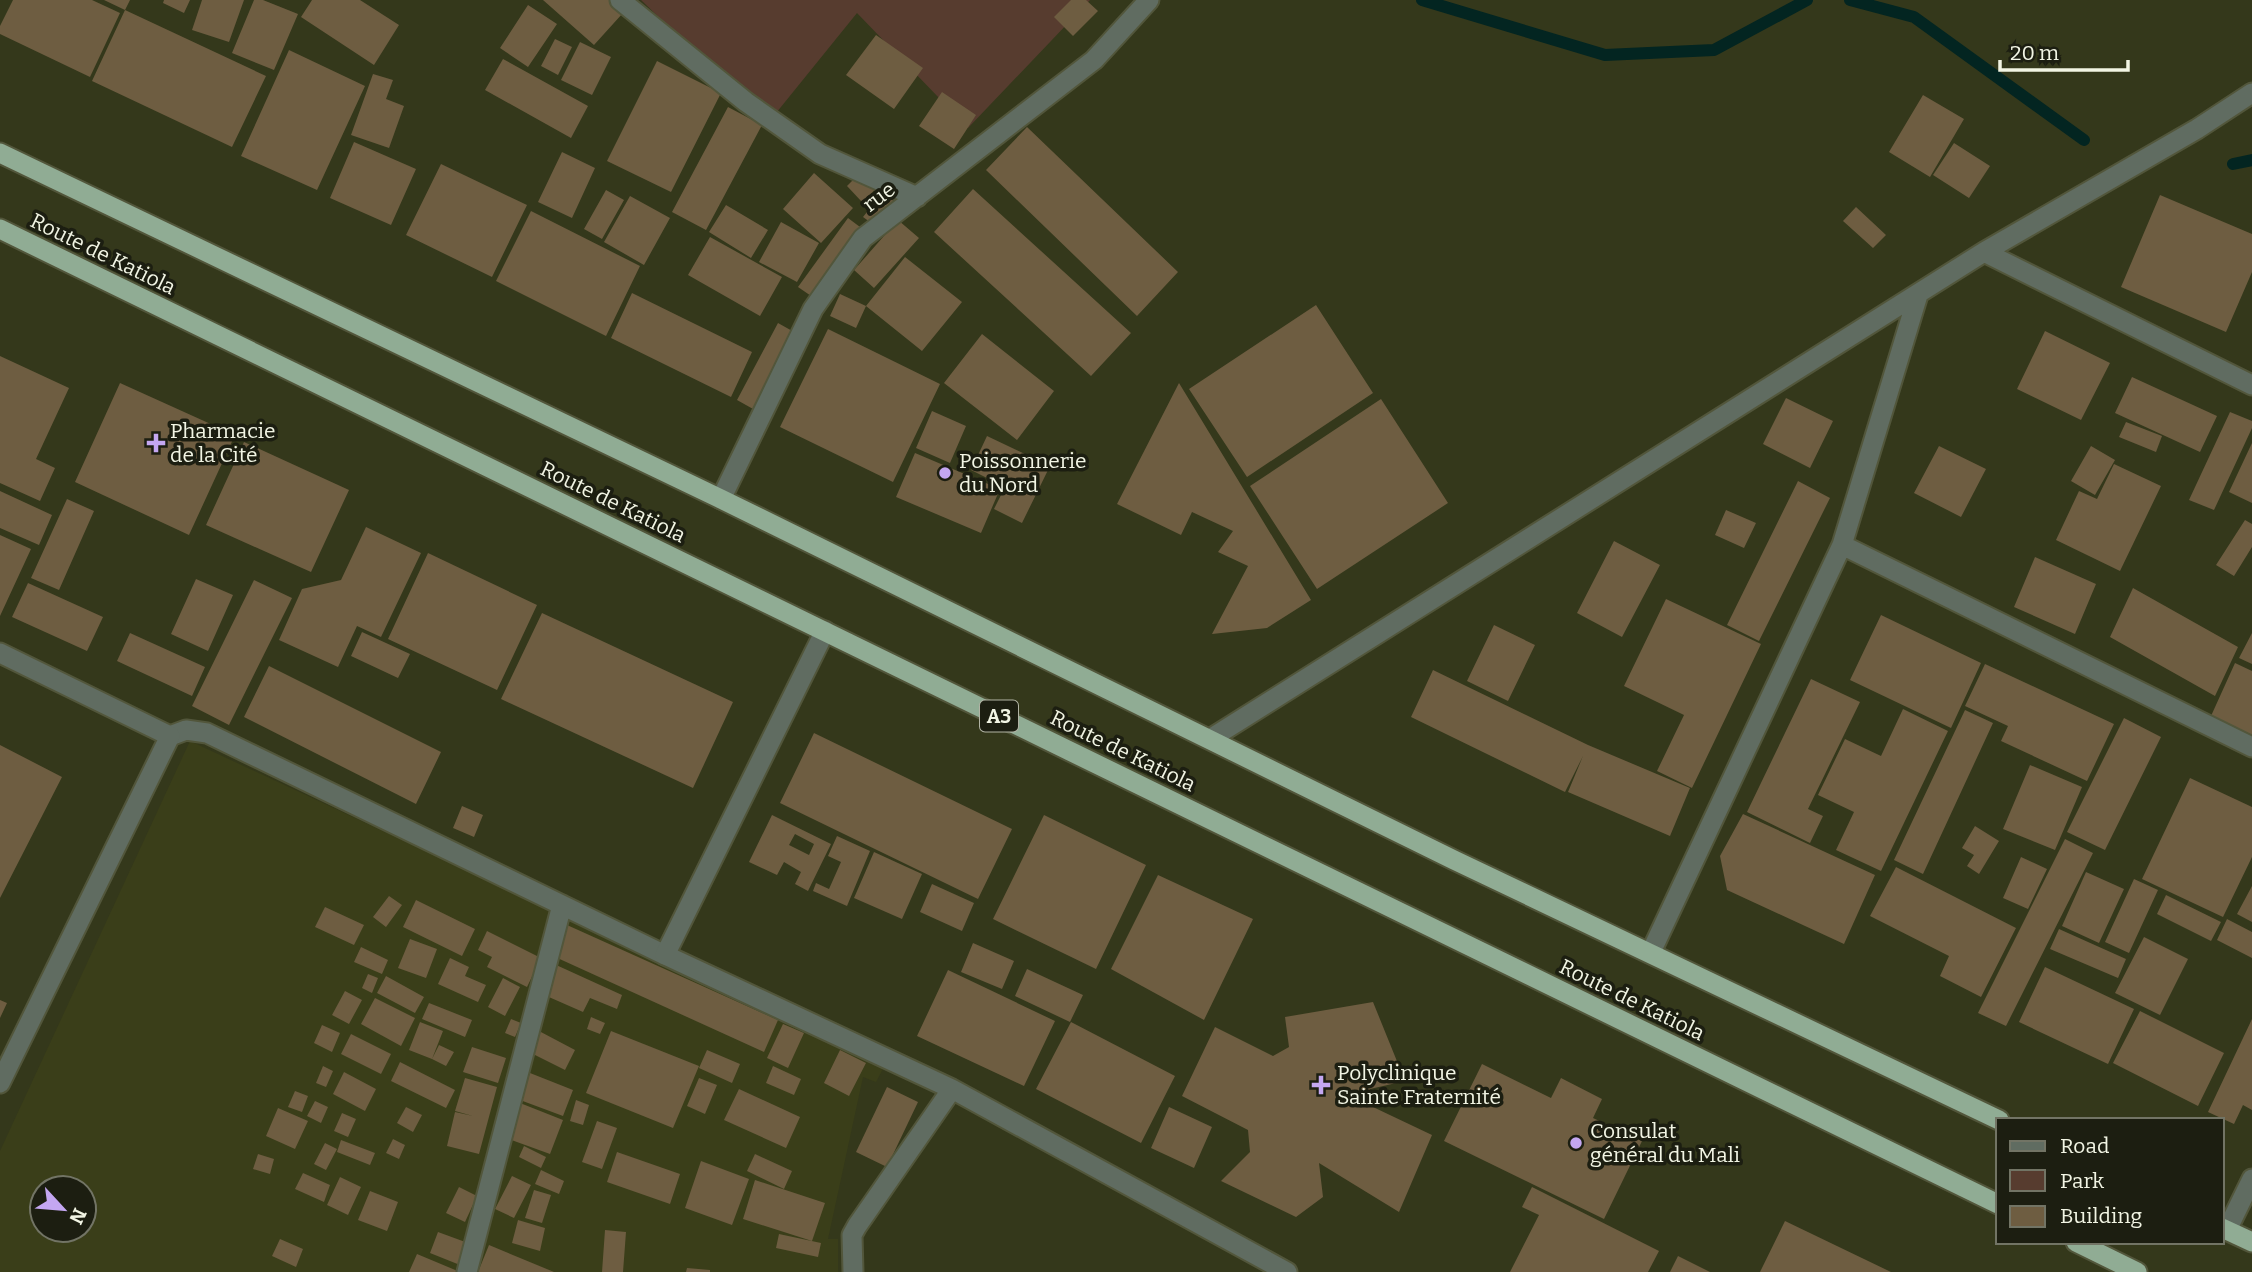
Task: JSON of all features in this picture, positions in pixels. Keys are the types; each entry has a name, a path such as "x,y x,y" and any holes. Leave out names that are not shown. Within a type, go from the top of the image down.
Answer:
{"highway":[{"path":"0,153 721,499 1454,860 1996,1119"},
{"name":"Route de Katiola","path":"0,229 1996,1203"},
{"path":"2225,1229 2252,1242"},
{"path":"2080,1244 2137,1272"}],"street":[{"path":"620,0 746,102 820,154 917,197"},
{"name":"rue","path":"721,499 813,309 863,238 1094,60 1149,0"},
{"path":"1209,739 1984,252 2197,129 2252,93"},
{"path":"1984,252 2252,385"},
{"path":"1651,952 1842,545 1918,295"},
{"path":"1842,545 2252,747"},
{"path":"665,955 825,631"},
{"path":"0,653 170,736"},
{"path":"0,1083 170,736 186,730 207,733 665,955 953,1089 1287,1272"},
{"path":"467,1272 562,905"},
{"path":"853,1272 852,1235 953,1089"},
{"path":"2225,1229 2252,1179"}],"shaded area":[{"path":"190,741 885,1065 876,1082 863,1077 828,1239 838,1239 838,1272 0,1272 0,1151"}],"green space":[{"path":"641,0 1090,0 968,128 857,13 768,123"}],"building":[{"path":"13,0 92,0 120,13 90,77 0,34 0,26"},
{"path":"104,0 130,0 125,10"},
{"path":"164,0 190,0 184,13 163,3"},
{"path":"202,0 244,0 229,42 192,30"},
{"path":"254,0 263,0 298,14 274,70 232,53"},
{"path":"312,0 360,0 399,25 374,65 301,17"},
{"path":"543,0 628,0 632,3 594,45"},
{"path":"1071,0 1086,0 1098,11 1073,36 1054,17"},
{"path":"528,5 557,24 528,67 500,48"},
{"path":"125,10 266,76 232,147 92,81"},
{"path":"876,35 923,68 894,109 846,75"},
{"path":"555,39 572,47 558,75 541,66"},
{"path":"580,42 611,57 592,95 561,80"},
{"path":"289,50 365,86 317,190 241,156"},
{"path":"503,59 588,106 571,138 485,90"},
{"path":"657,61 721,93 671,192 607,161"},
{"path":"373,74 393,80 386,99 404,106 389,148 351,135"},
{"path":"942,92 976,115 954,149 919,126"},
{"path":"1923,95 1964,119 1930,177 1889,152"},
{"path":"728,107 762,125 706,230 672,212"},
{"path":"1027,127 1178,272 1137,316 986,170"},
{"path":"354,142 416,169 391,225 330,198"},
{"path":"1954,143 1990,166 1969,198 1933,175"},
{"path":"562,152 595,168 572,218 538,202"},
{"path":"441,164 527,205 492,277 406,235"},
{"path":"865,168 881,184 862,202 847,186"},
{"path":"814,173 853,208 821,243 783,209"},
{"path":"894,178 904,186 874,225 863,217"},
{"path":"973,189 1131,333 1091,376 934,232"},
{"path":"606,190 624,200 602,239 584,229"},
{"path":"2160,195 2252,234 2252,272 2226,332 2121,287"},
{"path":"630,196 670,218 644,265 604,242"},
{"path":"726,205 768,230 751,258 709,232"},
{"path":"1856,207 1886,235 1873,248 1843,221"},
{"path":"531,211 640,266 606,336 496,281"},
{"path":"848,218 864,230 814,298 798,287"},
{"path":"898,220 919,238 874,288 854,270"},
{"path":"781,222 819,243 797,282 759,262"},
{"path":"710,237 782,277 760,316 688,275"},
{"path":"905,257 962,302 922,351 866,306"},
{"path":"632,293 752,352 731,397 611,338"},
{"path":"840,294 866,306 856,328 830,316"},
{"path":"1316,305 1373,393 1247,477 1189,389"},
{"path":"778,323 803,337 762,414 737,400"},
{"path":"828,329 940,384 893,482 780,427"},
{"path":"2045,331 2110,363 2081,420 2017,389"},
{"path":"982,334 1054,391 1017,440 944,383"},
{"path":"0,356 69,388 36,459 55,468 40,501 0,483"},
{"path":"2132,377 2217,416 2200,452 2115,413"},
{"path":"120,383 235,435 189,535 75,482"},
{"path":"1179,383 1311,600 1267,628 1212,634 1248,566 1218,552 1233,531 1192,512 1181,535 1117,504"},
{"path":"1786,398 1833,421 1810,468 1763,444"},
{"path":"1381,399 1448,503 1317,589 1250,486"},
{"path":"932,411 966,426 950,463 916,448"},
{"path":"2230,412 2252,421 2252,428 2214,510 2189,500"},
{"path":"2126,422 2162,436 2156,452 2119,437"},
{"path":"987,436 1050,466 1022,523 994,509 1005,487 971,470"},
{"path":"244,442 349,490 311,572 206,525"},
{"path":"2252,443 2252,503 2229,492"},
{"path":"1939,446 1986,469 1961,517 1914,493"},
{"path":"2091,446 2115,460 2095,495 2071,481"},
{"path":"915,453 1000,489 981,533 896,497"},
{"path":"2114,464 2161,486 2120,571 2056,540 2079,491 2097,499"},
{"path":"1798,481 1830,498 1759,641 1727,625"},
{"path":"0,491 52,515 39,545 0,528"},
{"path":"67,499 94,511 59,590 31,578"},
{"path":"1726,510 1756,523 1744,548 1715,535"},
{"path":"2245,520 2252,524 2252,547 2234,576 2216,565"},
{"path":"366,527 421,553 381,637 357,626 338,667 279,640 302,589 341,580"},
{"path":"0,535 31,549 0,616"},
{"path":"1614,541 1660,565 1622,637 1577,613"},
{"path":"428,553 537,605 497,690 388,639"},
{"path":"2035,557 2096,584 2075,634 2014,607"},
{"path":"196,579 233,595 208,651 171,634"},
{"path":"254,580 292,598 229,725 192,706"},
{"path":"28,583 103,617 87,651 12,617"},
{"path":"2133,588 2238,647 2215,696 2110,637"},
{"path":"1666,599 1761,644 1692,788 1657,771 1684,715 1624,686"},
{"path":"542,613 733,702 693,788 501,699"},
{"path":"1881,615 1981,663 1951,728 1850,680"},
{"path":"1494,625 1535,645 1508,701 1467,681"},
{"path":"362,632 410,654 398,678 351,656"},
{"path":"130,633 205,667 192,696 117,661"},
{"path":"2252,633 2252,664 2239,658"},
{"path":"2235,663 2252,671 2252,735 2211,716"},
{"path":"1985,664 2114,724 2087,781 2001,741 2008,726 1965,706"},
{"path":"269,666 441,752 416,804 244,717"},
{"path":"1433,670 1588,745 1690,788 1670,836 1568,792 1583,756 1565,792 1411,717"},
{"path":"1811,679 1860,702 1808,809 1823,816 1810,843 1747,812"},
{"path":"1903,709 1948,731 1881,871 1836,850 1854,812 1818,795 1845,739 1881,756"},
{"path":"1965,710 1993,723 1923,874 1894,860"},
{"path":"2124,718 2161,737 2105,850 2067,832"},
{"path":"814,733 1012,829 978,899 780,803"},
{"path":"0,745 62,777 0,898"},
{"path":"2030,765 2082,787 2055,850 2003,829"},
{"path":"2190,778 2252,807 2252,857 2223,917 2142,879"},
{"path":"462,806 483,815 474,837 453,828"},
{"path":"1743,814 1875,875 1844,944 1727,890 1720,856"},
{"path":"772,815 831,844 808,891 795,884 801,872 784,862 777,875 749,862","holes":["795,834 814,844 809,855 789,845"]},
{"path":"1044,815 1146,865 1096,969 993,919"},
{"path":"1975,826 1999,841 1979,874 1967,866 1974,855 1962,848"},
{"path":"837,836 870,851 847,906 813,891 816,883 829,889 841,862 828,856"},
{"path":"2065,839 2093,853 2006,1026 1978,1013"},
{"path":"874,852 922,874 902,919 854,898"},
{"path":"2021,857 2047,869 2028,909 2003,898"},
{"path":"1896,867 2016,928 1981,997 1940,976 1949,956 1870,916"},
{"path":"2086,872 2124,889 2099,943 2062,926"},
{"path":"1158,875 1253,919 1204,1020 1111,969"},
{"path":"2134,879 2158,890 2129,953 2105,942"},
{"path":"932,884 974,903 962,931 920,912"},
{"path":"2252,886 2252,922 2237,914"},
{"path":"2166,895 2221,922 2211,941 2157,914"},
{"path":"389,896 402,905 386,927 373,917"},
{"path":"416,900 475,929 462,956 403,927"},
{"path":"325,907 364,925 354,945 315,927"},
{"path":"2227,919 2252,932 2252,958 2217,940"},
{"path":"567,925 778,1020 764,1052 553,956"},
{"path":"2059,929 2126,959 2118,978 2050,949"},
{"path":"487,931 541,958 527,987 487,967 492,957 478,950"},
{"path":"2144,937 2188,959 2160,1015 2115,993"},
{"path":"410,939 437,949 426,978 398,968"},
{"path":"973,943 1014,961 1002,989 961,972"},
{"path":"361,947 388,960 382,974 354,962"},
{"path":"450,958 469,967 465,976 486,985 478,1002 438,984"},
{"path":"554,964 622,995 617,1009 590,998 583,1012 542,994"},
{"path":"2045,967 2134,1009 2108,1064 2019,1022"},
{"path":"1027,969 1083,995 1070,1022 1015,996"},
{"path":"948,970 1055,1021 1024,1086 917,1036"},
{"path":"368,974 378,978 372,993 362,988"},
{"path":"386,976 424,997 415,1013 377,993"},
{"path":"503,978 520,987 505,1016 488,1007"},
{"path":"345,991 362,1000 349,1024 332,1015"},
{"path":"375,998 415,1018 401,1046 361,1024"},
{"path":"0,1000 7,1003 0,1018"},
{"path":"1373,1002 1405,1081 1370,1089 1373,1107 1432,1135 1399,1212 1319,1163 1323,1197 1296,1217 1221,1181 1250,1152 1248,1130 1182,1096 1215,1027 1273,1056 1289,1047 1285,1017"},
{"path":"429,1003 472,1020 465,1037 422,1019"},
{"path":"2140,1011 2224,1053 2198,1106 2113,1063"},
{"path":"591,1017 605,1023 600,1034 587,1029"},
{"path":"511,1019 521,1023 515,1037 505,1033"},
{"path":"2252,1019 2252,1110 2243,1105 2234,1124 2208,1112"},
{"path":"420,1022 443,1031 432,1059 409,1050"},
{"path":"1071,1022 1175,1076 1141,1143 1036,1089"},
{"path":"783,1024 804,1033 788,1068 767,1058"},
{"path":"322,1025 340,1033 332,1052 314,1043"},
{"path":"539,1031 575,1050 565,1070 529,1052"},
{"path":"611,1031 699,1066 673,1128 586,1093"},
{"path":"351,1034 391,1054 381,1074 341,1054"},
{"path":"439,1045 454,1052 446,1066 432,1059"},
{"path":"472,1047 506,1058 498,1083 463,1072"},
{"path":"707,1050 740,1064 732,1083 699,1068"},
{"path":"840,1050 866,1063 849,1096 824,1083"},
{"path":"400,1062 455,1090 446,1108 391,1081"},
{"path":"1482,1064 1551,1098 1561,1078 1602,1099 1593,1118 1642,1141 1604,1219 1444,1141"},
{"path":"323,1066 333,1071 326,1087 316,1083"},
{"path":"773,1066 801,1079 794,1095 766,1083"},
{"path":"344,1072 376,1089 365,1111 333,1094"},
{"path":"530,1073 573,1090 563,1116 520,1100"},
{"path":"465,1078 497,1087 479,1154 447,1146 455,1112 473,1116 455,1111"},
{"path":"699,1078 717,1085 705,1114 687,1106"},
{"path":"887,1087 918,1102 887,1167 856,1152"},
{"path":"739,1089 800,1117 786,1148 724,1120"},
{"path":"295,1091 308,1096 302,1112 288,1107"},
{"path":"576,1100 589,1105 583,1125 570,1121"},
{"path":"315,1101 328,1107 321,1123 307,1116"},
{"path":"520,1103 563,1120 550,1154 506,1138"},
{"path":"406,1107 422,1115 413,1132 397,1123"},
{"path":"1169,1107 1212,1127 1194,1168 1151,1148"},
{"path":"278,1108 308,1121 295,1149 266,1136"},
{"path":"342,1113 356,1119 348,1137 334,1131"},
{"path":"597,1121 617,1128 602,1169 582,1162"},
{"path":"393,1139 405,1145 399,1159 386,1153"},
{"path":"341,1140 375,1153 370,1165 337,1152"},
{"path":"325,1143 337,1149 326,1170 314,1164"},
{"path":"524,1146 546,1157 541,1168 519,1157"},
{"path":"617,1152 680,1174 670,1204 607,1182"},
{"path":"258,1154 274,1159 270,1174 253,1169"},
{"path":"755,1154 792,1171 784,1189 747,1171"},
{"path":"701,1161 749,1179 732,1225 685,1208"},
{"path":"541,1170 564,1181 559,1194 535,1184"},
{"path":"303,1173 330,1185 324,1202 295,1189"},
{"path":"512,1176 531,1185 514,1218 495,1209"},
{"path":"340,1177 361,1187 348,1215 327,1205"},
{"path":"755,1180 825,1203 812,1241 743,1219"},
{"path":"459,1187 477,1196 465,1222 446,1213"},
{"path":"1532,1187 1659,1251 1648,1272 1510,1272 1539,1215 1522,1207"},
{"path":"534,1190 551,1195 542,1223 525,1218"},
{"path":"370,1191 398,1202 387,1231 358,1220"},
{"path":"518,1220 545,1228 540,1251 512,1243"},
{"path":"1785,1221 1891,1272 1760,1272"},
{"path":"605,1230 626,1232 623,1272 602,1272"},
{"path":"438,1232 468,1243 460,1265 430,1253"},
{"path":"779,1234 821,1243 818,1257 776,1248"},
{"path":"280,1239 303,1249 296,1267 272,1256"},
{"path":"489,1245 554,1272 478,1272"},
{"path":"417,1254 460,1272 409,1272"},
{"path":"1678,1256 1710,1272 1670,1272"},
{"path":"687,1268 710,1270 710,1272 686,1272"}],"waterway":[{"path":"1422,0 1605,55 1714,50 1807,0"},
{"path":"1850,0 1914,17 2084,140"},
{"path":"2233,164 2252,160"}],"place":[{"name":"Pharmacie de la Cité","path":"156,443"},
{"name":"Poissonnerie du Nord","path":"945,473"},
{"name":"Polyclinique Sainte Fraternité","path":"1321,1085"},
{"name":"Consulat général du Mali","path":"1576,1143"}]}
